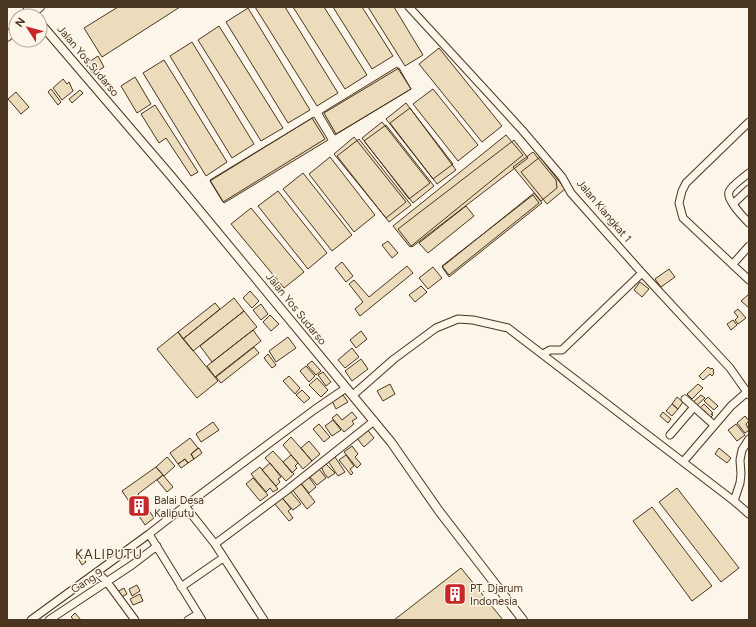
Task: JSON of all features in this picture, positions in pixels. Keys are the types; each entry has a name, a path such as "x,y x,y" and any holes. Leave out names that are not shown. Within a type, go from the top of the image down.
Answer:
{"street":[{"name":"Jalan Kiangkat 1","path":"409,7 522,130 562,177 572,193 642,273 730,368 747,390"},
{"name":"Jalan Yos Sudarso","path":"48,32 171,176 392,442 439,511 523,620"},
{"path":"749,122 686,183 682,191 680,203 683,218 749,280"},
{"path":"749,173 729,192 733,204 749,223"},
{"path":"733,204 749,189"},
{"path":"733,264 749,246"},
{"path":"542,354 550,350 562,350 642,273"},
{"path":"353,395 394,359 436,328 458,319 473,320 508,328 749,514"},
{"path":"31,620 149,534 314,410 346,388"},
{"path":"683,462 714,425 747,390"},
{"path":"685,400 714,425"},
{"path":"670,435 694,407"},
{"path":"215,544 286,491 374,421"},
{"path":"734,501 740,483 740,460 742,450 749,439"},
{"path":"185,506 215,544 264,620"},
{"path":"149,534 200,617 188,620"},
{"name":"Gang 9","path":"49,620 132,565 157,546"},
{"path":"181,587 223,558"},
{"path":"97,572 135,620"}],"building":[{"path":"118,7 180,7 102,57 84,28"},
{"path":"255,7 285,7 338,93 317,106"},
{"path":"293,7 324,7 367,75 345,89"},
{"path":"333,7 362,7 393,56 372,69"},
{"path":"368,7 394,7 423,55 405,66"},
{"path":"248,8 310,110 288,123 226,22"},
{"path":"219,26 283,128 261,141 198,40"},
{"path":"192,42 254,144 232,158 170,56"},
{"path":"439,48 502,126 482,142 419,64"},
{"path":"98,56 104,67 93,74 86,64"},
{"path":"164,60 227,162 206,176 143,73"},
{"path":"397,67 411,89 335,135 322,113"},
{"path":"399,68 411,89 336,134 324,113"},
{"path":"135,77 151,104 137,113 121,86"},
{"path":"63,79 67,84 69,82 73,91 62,100 53,88"},
{"path":"51,89 61,102 58,105 48,92"},
{"path":"433,89 478,145 458,161 413,104"},
{"path":"80,90 83,93 72,103 69,99"},
{"path":"16,92 29,107 21,114 8,99"},
{"path":"406,103 453,164 433,179 386,119"},
{"path":"155,105 198,172 191,176 166,138 159,143 141,114"},
{"path":"410,108 456,170 437,184 390,123"},
{"path":"314,117 328,140 224,203 210,180"},
{"path":"312,118 325,139 223,202 210,181"},
{"path":"382,122 430,183 409,199 362,138"},
{"path":"386,125 434,186 413,203 364,141"},
{"path":"506,135 523,155 410,247 393,226"},
{"path":"354,137 406,202 386,218 334,154"},
{"path":"359,139 411,205 389,222 337,156"},
{"path":"514,140 528,158 412,247 398,229"},
{"path":"533,152 556,180 557,188 541,201 513,167"},
{"path":"330,157 375,215 354,232 309,174"},
{"path":"540,157 565,189 547,204 521,172"},
{"path":"303,173 352,235 332,251 283,189"},
{"path":"278,191 327,253 308,269 258,206"},
{"path":"534,193 542,203 449,277 442,267"},
{"path":"533,195 539,203 449,275 442,266"},
{"path":"466,206 474,216 428,253 419,243"},
{"path":"251,208 304,272 284,288 231,224"},
{"path":"388,241 398,253 392,258 382,245"},
{"path":"342,262 353,276 346,282 335,268"},
{"path":"407,266 413,273 360,316 355,309 363,302 349,284 354,280 369,297"},
{"path":"433,267 442,278 428,289 419,278"},
{"path":"669,269 675,277 661,287 655,279"},
{"path":"640,282 649,289 642,297 634,290"},
{"path":"421,286 427,292 415,302 409,295"},
{"path":"250,291 259,301 252,308 243,298"},
{"path":"749,294 749,305 748,307 741,301"},
{"path":"234,298 244,311 193,351 183,339"},
{"path":"215,303 220,309 183,339 178,332"},
{"path":"261,304 268,314 261,320 253,310"},
{"path":"738,309 746,318 738,324 735,320 738,317 734,312"},
{"path":"244,311 257,327 212,362 200,346"},
{"path":"270,315 279,324 271,331 263,322"},
{"path":"733,320 737,325 731,330 727,324"},
{"path":"253,330 261,341 215,377 207,366"},
{"path":"361,331 367,339 356,348 350,340"},
{"path":"178,332 218,381 197,398 157,349"},
{"path":"288,337 296,348 276,362 269,351"},
{"path":"254,347 259,353 221,383 216,377"},
{"path":"352,348 359,357 345,368 338,360"},
{"path":"268,354 276,365 272,368 264,358"},
{"path":"361,359 368,369 352,381 345,371"},
{"path":"312,361 321,371 316,375 307,365"},
{"path":"306,366 315,376 309,382 300,371"},
{"path":"708,367 714,370 714,373 712,376 710,374 703,380 699,376"},
{"path":"323,372 331,382 326,386 318,375"},
{"path":"289,376 300,388 295,394 283,381"},
{"path":"317,378 328,390 321,397 309,385"},
{"path":"390,384 395,394 383,401 377,391"},
{"path":"698,384 703,388 692,399 687,394"},
{"path":"302,390 310,398 304,403 296,395"},
{"path":"343,395 348,402 336,409 332,401"},
{"path":"701,395 705,398 695,407 692,403"},
{"path":"677,397 683,402 678,409 672,404"},
{"path":"708,397 718,406 714,410 704,401"},
{"path":"672,404 678,409 672,416 666,411"},
{"path":"704,404 713,413 711,414 713,415 710,418 704,414 706,412 699,409"},
{"path":"352,412 357,418 352,421 354,424 344,432 332,418 337,414 342,420"},
{"path":"663,412 671,419 668,423 660,416"},
{"path":"745,416 749,421 746,424 749,430 745,433 737,423"},
{"path":"333,420 341,430 332,436 325,426"},
{"path":"213,422 219,430 201,442 196,434"},
{"path":"319,424 330,437 324,442 313,429"},
{"path":"736,424 745,435 737,441 728,430"},
{"path":"366,428 374,438 364,447 356,437"},
{"path":"291,437 312,461 303,469 283,445"},
{"path":"190,438 198,448 191,454 194,459 188,463 185,459 178,464 170,453"},
{"path":"309,441 320,454 312,461 301,448"},
{"path":"352,446 358,454 355,457 361,464 357,468 344,452"},
{"path":"199,448 202,453 194,459 191,454"},
{"path":"719,448 731,458 727,463 715,454"},
{"path":"273,451 294,474 286,481 265,458"},
{"path":"291,455 298,463 295,466 297,468 292,473 283,462"},
{"path":"346,455 354,466 350,469 353,473 351,475 339,460"},
{"path":"167,457 175,466 164,476 156,467"},
{"path":"335,457 345,472 338,476 328,461"},
{"path":"185,459 188,463 181,468 178,464"},
{"path":"270,463 281,477 278,479 280,482 276,486 262,470"},
{"path":"325,463 335,473 328,478 321,466"},
{"name":"Balai Desa Kaliputu","path":"156,467 163,475 138,494 154,518 145,525 122,491"},
{"path":"260,467 278,489 273,492 270,488 266,492 251,474"},
{"path":"319,469 326,478 317,485 310,477"},
{"path":"163,475 173,487 167,492 157,480"},
{"path":"308,476 316,487 309,493 300,482"},
{"path":"253,478 268,495 260,501 246,484"},
{"path":"299,481 315,502 307,509 291,488"},
{"path":"677,488 739,568 721,582 659,502"},
{"path":"290,491 301,504 293,510 282,498"},
{"path":"281,496 291,509 288,511 293,518 289,521 274,503"},
{"path":"652,507 712,586 692,601 633,521"},
{"path":"82,555 86,562 82,565 78,558"},
{"name":"PT. Djarum Indonesia","path":"461,568 503,620 394,620"},
{"path":"137,585 140,591 132,596 129,589"},
{"path":"124,588 127,594 120,598 117,592"},
{"path":"140,594 143,601 133,605 130,599"},
{"path":"75,613 81,620 74,620 71,617"}],"place":[{"name":"Balai Desa Kaliputu","path":"139,506"},
{"name":"PT. Djarum Indonesia","path":"455,594"}],"district":[{"name":"KALIPUTU","path":"109,554"}]}
